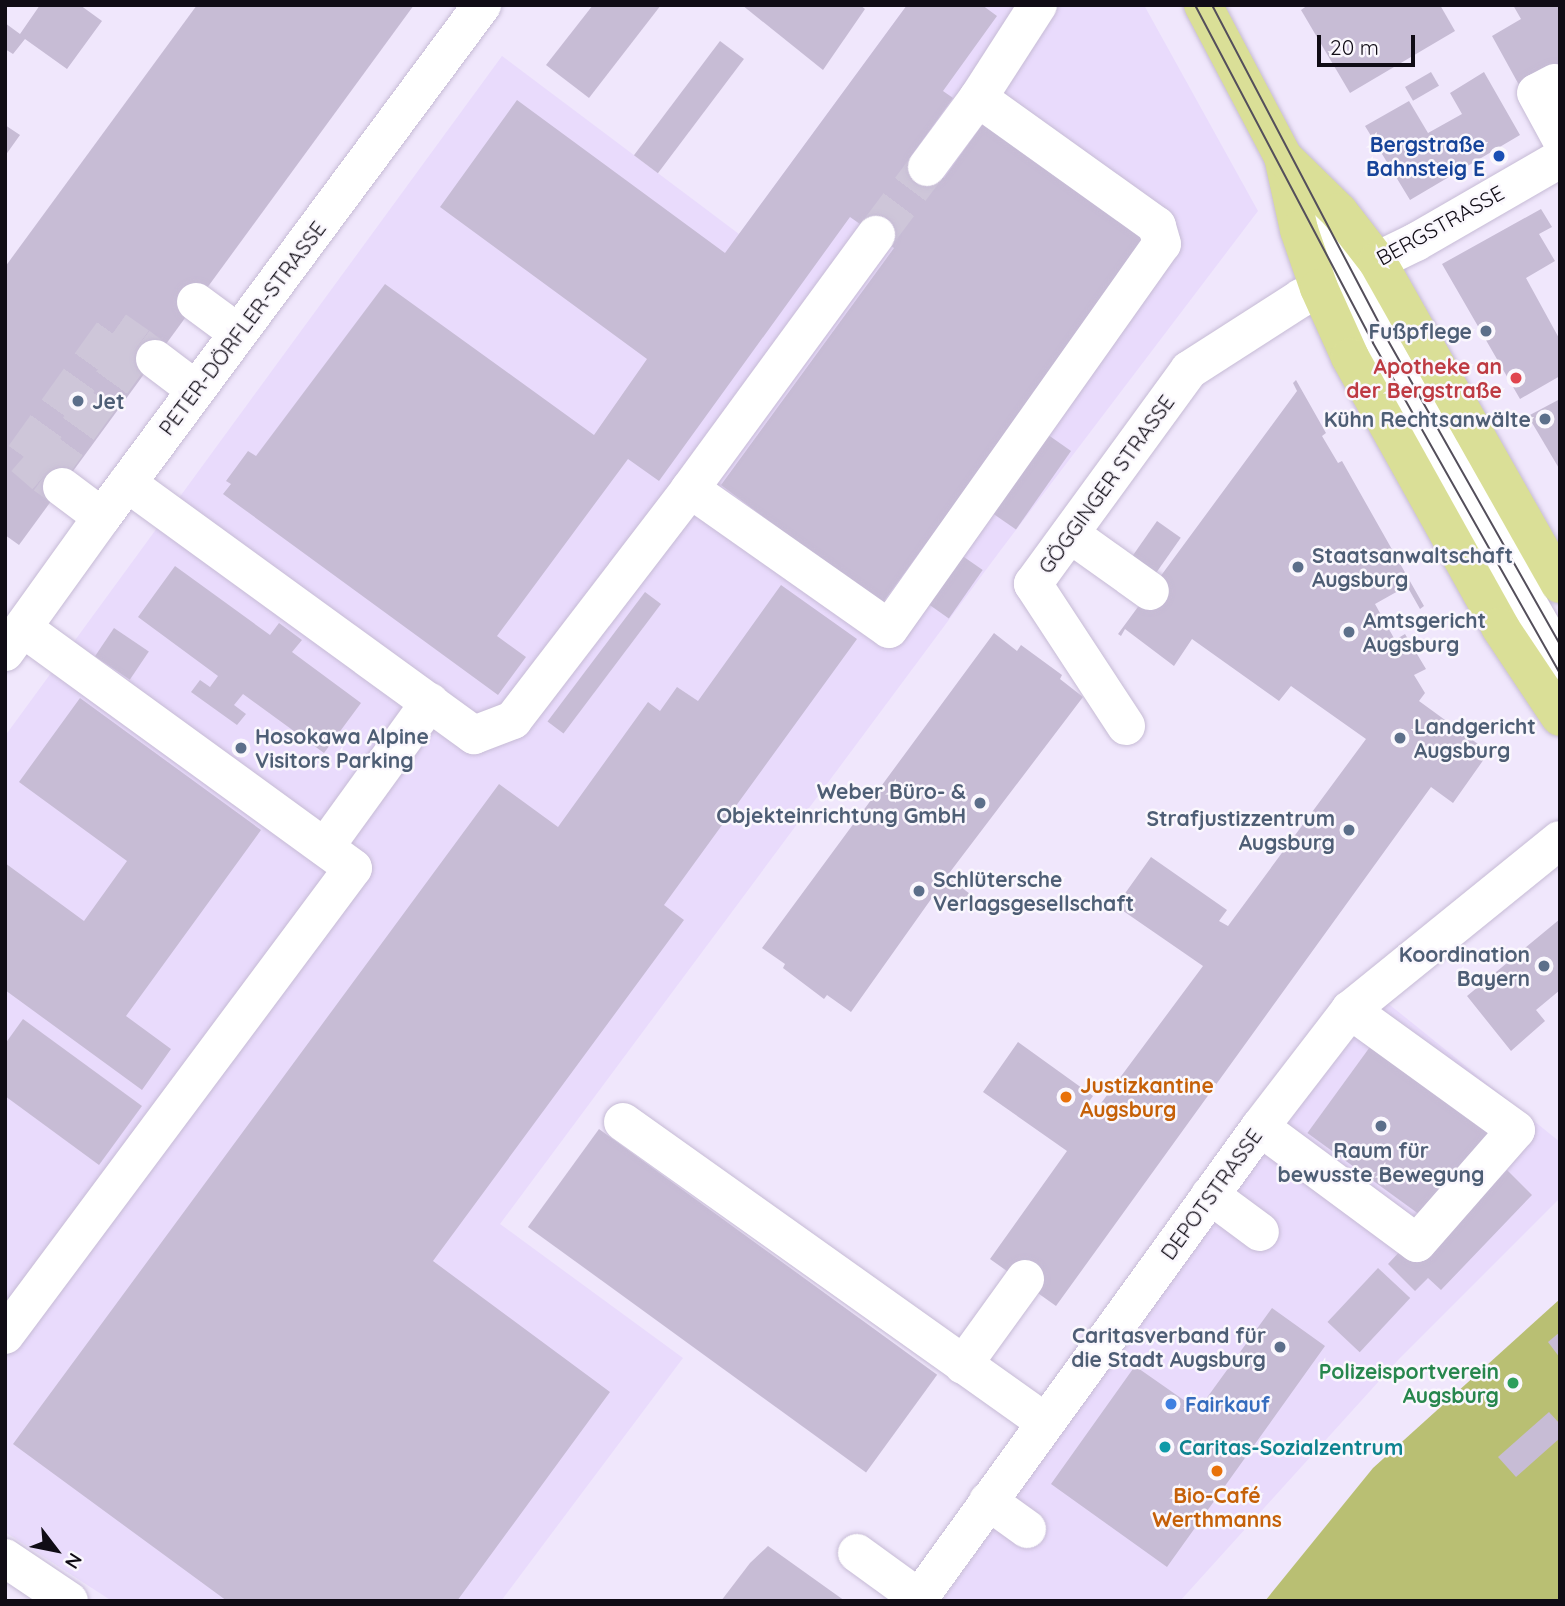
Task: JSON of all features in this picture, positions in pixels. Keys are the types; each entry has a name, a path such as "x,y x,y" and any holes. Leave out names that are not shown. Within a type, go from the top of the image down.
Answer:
{"main road":[{"path":"1214,10 1283,157 1299,230 1347,275 1560,584"},
{"path":"1283,157 1339,212 1347,275 1350,357 1500,627 1560,717"}],"street":[{"name":"PETER-DÖRFLER-STRASSE","path":"14,640 127,483 482,5"},
{"path":"927,167 978,98 1038,5"},
{"path":"1555,83 1536,93 1560,137"},
{"path":"691,489 889,629 1162,244 1157,226 978,98"},
{"name":"BERGSTRASSE","path":"1347,275 1560,159"},
{"path":"127,483 474,735 513,720 691,489 876,235"},
{"path":"1347,275 1560,660"},
{"name":"GÖGGINGER STRASSE","path":"1126,726 1033,584 1189,370 1347,275"},
{"path":"196,302 238,333"},
{"path":"155,359 196,390"},
{"path":"62,487 102,517"},
{"path":"1070,534 1150,591"},
{"path":"14,640 339,858"},
{"path":"5,1335 339,858 430,702"},
{"name":"DEPOTSTRASSE","path":"918,1599 1259,1127 1350,1010 1560,840"},
{"path":"1259,1127 1417,1243 1516,1130 1350,1010"},
{"path":"623,1122 1045,1422"},
{"path":"1210,1195 1259,1232"},
{"path":"963,1365 1025,1279"},
{"path":"988,1501 1027,1528"},
{"path":"857,1553 918,1599"},
{"path":"5,1558 69,1601"}],"shaded area":[{"path":"907,5 1144,5 1258,211 1000,551 500,1224 683,1358 501,1601 112,1601 5,1532 5,736 502,56 739,234"},
{"path":"1385,1001 1560,1142 1560,1198 1399,1359 1180,1601 942,1601 1315,1078"}],"green space":[{"name":"Polizeisportverein Augsburg","path":"1560,1299 1560,1601 1265,1601 1373,1468"}],"building":[{"path":"40,5 80,5 102,21 67,69 25,39 13,54 5,49 5,23 20,34"},
{"path":"197,5 414,5 19,545 5,535 5,267"},
{"path":"593,5 661,5 589,98 546,65"},
{"path":"742,5 860,5 865,9 823,70"},
{"path":"907,5 982,5 997,16 943,91 953,98 911,156 944,178 985,121 1150,237 881,605 721,485 894,248 850,217 659,481 628,459 497,636 526,657 498,695 223,494 231,484 226,481 248,451 256,456 385,284 594,435 647,359 440,207 517,100 725,253"},
{"path":"1308,5 1440,5 1455,31 1350,93 1301,10"},
{"path":"1513,5 1560,5 1560,63 1540,75 1524,94 1492,36 1521,19"},
{"path":"720,41 744,59 658,173 634,155"},
{"path":"1431,72 1439,86 1413,101 1405,87"},
{"path":"1484,72 1520,135 1410,200 1365,126 1409,101 1428,133 1462,114 1450,93"},
{"path":"5,125 20,135 5,156"},
{"path":"1541,209 1552,227 1539,234 1555,261 1526,278 1560,340 1560,376 1520,399 1442,264"},
{"name":"Strafjustizzentrum Augsburg","path":"1296,380 1326,433 1322,436 1338,463 1342,461 1424,606 1420,609 1407,586 1375,604 1395,640 1405,634 1426,669 1414,675 1425,693 1419,701 1489,752 1453,803 1431,787 1056,1306 990,1259 1067,1151 983,1092 1018,1042 1093,1096 1084,1108 1093,1114 1203,966 1116,906 1151,857 1227,910 1219,921 1228,926 1366,739 1291,686 1279,701 1192,639 1174,666 1125,629 1121,636 1118,634 1297,391 1293,383"},
{"path":"1560,399 1560,470 1528,416"},
{"path":"1044,432 1071,451 1016,530 989,511"},
{"path":"1157,521 1181,538 1152,579 1128,563"},
{"path":"954,550 983,570 949,618 920,598"},
{"path":"175,566 270,635 279,623 302,640 292,652 361,703 324,753 243,694 234,705 246,714 237,725 191,692 200,680 210,687 218,676 138,617"},
{"path":"781,585 857,639 664,905 684,920 433,1261 610,1392 457,1601 227,1601 13,1444 499,784 558,827 648,702 660,711 677,687 698,701"},
{"path":"645,592 661,604 563,733 548,721"},
{"path":"114,628 149,651 130,680 95,656"},
{"path":"994,633 1017,651 1021,645 1062,675 1060,679 1083,697 947,876 970,894 957,912 934,895 851,1012 827,995 824,999 783,968 785,964 762,948"},
{"path":"80,698 261,830 126,1016 171,1049 142,1090 5,990 5,863 84,921 127,861 19,782"},
{"path":"1560,919 1560,990 1536,1010 1545,1021 1511,1051 1467,996"},
{"path":"23,1019 142,1106 99,1165 5,1096 5,1044"},
{"path":"1375,1040 1494,1126 1426,1219 1307,1133"},
{"path":"599,1129 937,1375 866,1473 528,1227"},
{"path":"1507,1170 1532,1195 1441,1290 1428,1278 1415,1291 1388,1264 1402,1249 1417,1263"},
{"path":"1378,1268 1410,1298 1360,1352 1328,1322"},
{"name":"Caritas-Sozialzentrum","path":"1272,1308 1325,1346 1167,1567 1051,1484 1135,1366 1198,1410"},
{"path":"1560,1332 1560,1358 1548,1342"},
{"path":"1549,1412 1560,1424 1560,1438 1516,1477 1498,1457"},
{"path":"768,1546 845,1601 721,1601 750,1563"}],"tunnel":[{"path":"876,235 927,167"},
{"path":"45,475 24,457 115,330 138,346"},
{"path":"62,487 45,475 138,346 155,359"}],"tram line":[{"path":"1195,5 1373,343 1560,674"},
{"path":"1212,5 1386,337 1560,645"}],"place":[{"name":"Bergstraße Bahnsteig E","path":"1499,156"},
{"name":"Fußpflege","path":"1486,331"},
{"name":"Apotheke an der Bergstraße","path":"1516,378"},
{"name":"Jet","path":"78,401"},
{"name":"Kühn Rechtsanwälte","path":"1545,419"},
{"name":"Staatsanwaltschaft Augsburg","path":"1298,567"},
{"name":"Amtsgericht Augsburg","path":"1349,632"},
{"name":"Landgericht Augsburg","path":"1400,738"},
{"name":"Hosokawa Alpine Visitors Parking","path":"241,748"},
{"name":"Weber Büro- & Objekteinrichtung GmbH","path":"980,803"},
{"name":"Strafjustizzentrum Augsburg","path":"1349,830"},
{"name":"Schlütersche Verlagsgesellschaft","path":"919,891"},
{"name":"Koordination Bayern","path":"1544,966"},
{"name":"Justizkantine Augsburg","path":"1066,1097"},
{"name":"Raum für bewusste Bewegung","path":"1381,1126"},
{"name":"Caritasverband für die Stadt Augsburg","path":"1280,1347"},
{"name":"Polizeisportverein Augsburg","path":"1513,1383"},
{"name":"Fairkauf","path":"1171,1404"},
{"name":"Caritas-Sozialzentrum","path":"1165,1447"},
{"name":"Bio-Café Werthmanns","path":"1217,1471"}]}
